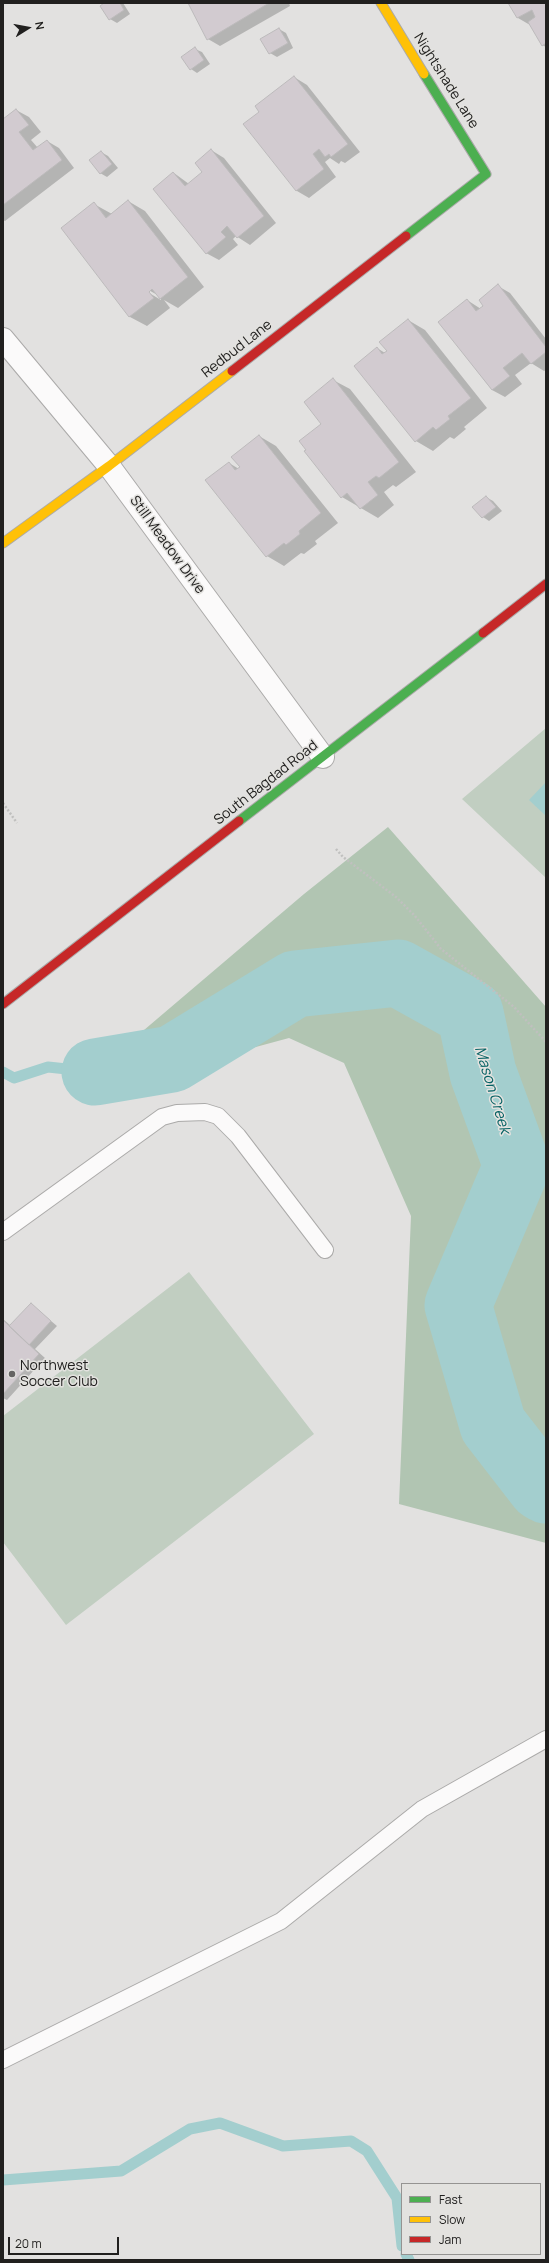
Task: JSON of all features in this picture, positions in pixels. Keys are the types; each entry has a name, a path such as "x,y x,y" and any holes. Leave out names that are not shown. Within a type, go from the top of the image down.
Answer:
{"street":[{"name":"Nightshade Lane","path":"382,3 486,174"},
{"name":"Redbud Lane","path":"3,543 109,466 486,174"},
{"name":"Still Meadow Drive","path":"3,339 109,466 323,757"},
{"name":"South Bagdad Road","path":"3,1004 546,584"}],"lane":[{"path":"3,1232 162,1118 176,1113 205,1112 218,1116 238,1136 325,1250"},
{"path":"3,2060 281,1921 422,1809 546,1739"}],"path":[{"path":"3,802 16,823"},
{"path":"336,849 343,857 396,897 415,916 441,949 514,1007 546,1042"}],"green space":[{"path":"546,728 546,878 462,799"},
{"path":"388,827 546,1007 546,1543 399,1504 411,1216 344,1063 289,1038 108,1087 117,1053 304,894"},
{"path":"189,1272 314,1434 66,1625 3,1542 3,1416"}],"water":[{"path":"546,782 546,816 529,800"}],"building":[{"path":"104,3 120,3 124,10 109,20 100,6"},
{"path":"188,3 269,3 207,40"},
{"path":"508,3 546,3 546,43 542,46 528,22 535,17 532,10 517,18"},
{"path":"279,28 288,43 269,54 260,39"},
{"path":"195,47 204,60 190,70 181,57"},
{"path":"294,76 348,144 331,157 329,154 325,157 319,149 313,154 324,169 296,191 243,124 259,112 255,106"},
{"path":"16,109 29,125 19,132 33,150 47,140 62,160 3,205 3,119"},
{"path":"211,149 264,216 237,238 227,226 221,232 226,237 206,254 153,189 173,172 185,186 202,172 195,163"},
{"path":"101,151 112,164 100,174 89,160"},
{"path":"128,200 188,277 160,299 152,289 149,292 154,298 129,317 61,228 94,202 106,218"},
{"path":"498,284 546,347 546,352 531,364 522,353 503,368 510,376 492,390 438,322 467,299 476,311 483,306 479,300"},
{"path":"408,319 471,398 448,416 450,419 436,430 433,427 415,442 354,366 377,347 382,354 387,351 379,342"},
{"path":"333,378 399,462 379,478 376,476 368,482 378,495 360,509 347,493 341,498 304,451 306,450 299,441 321,424 304,402"},
{"path":"259,435 321,513 299,531 300,534 286,545 284,543 266,557 205,480 229,462 235,470 240,467 231,457"},
{"path":"486,496 496,507 482,518 472,507"},
{"path":"31,1303 51,1321 29,1345 9,1326"},
{"name":"Northwest Soccer Club","path":"3,1320 39,1354 3,1394"}],"waterway":[{"name":"Mason Creek","path":"95,1072 172,1059 295,984 398,973 470,1013 483,1073 517,1166 458,1305 493,1425 541,1487 546,1490"},
{"name":"Mason Creek","path":"3,1072 14,1078 48,1067 95,1072"},
{"path":"3,2180 121,2171 190,2129 220,2123 283,2146 351,2141 367,2151 397,2198 401,2236"},
{"path":"406,2255 409,2260"}],"traffic: fast":[{"path":"406,236 486,174 424,74"},
{"path":"239,821 483,633"}],"traffic: slow":[{"path":"381,3 424,74"},
{"path":"3,543 109,466 232,371"}],"traffic: jam":[{"path":"232,371 406,236"},
{"path":"483,633 546,584"},
{"path":"3,1004 239,821"}],"place":[{"name":"Northwest Soccer Club","path":"12,1374"}]}
